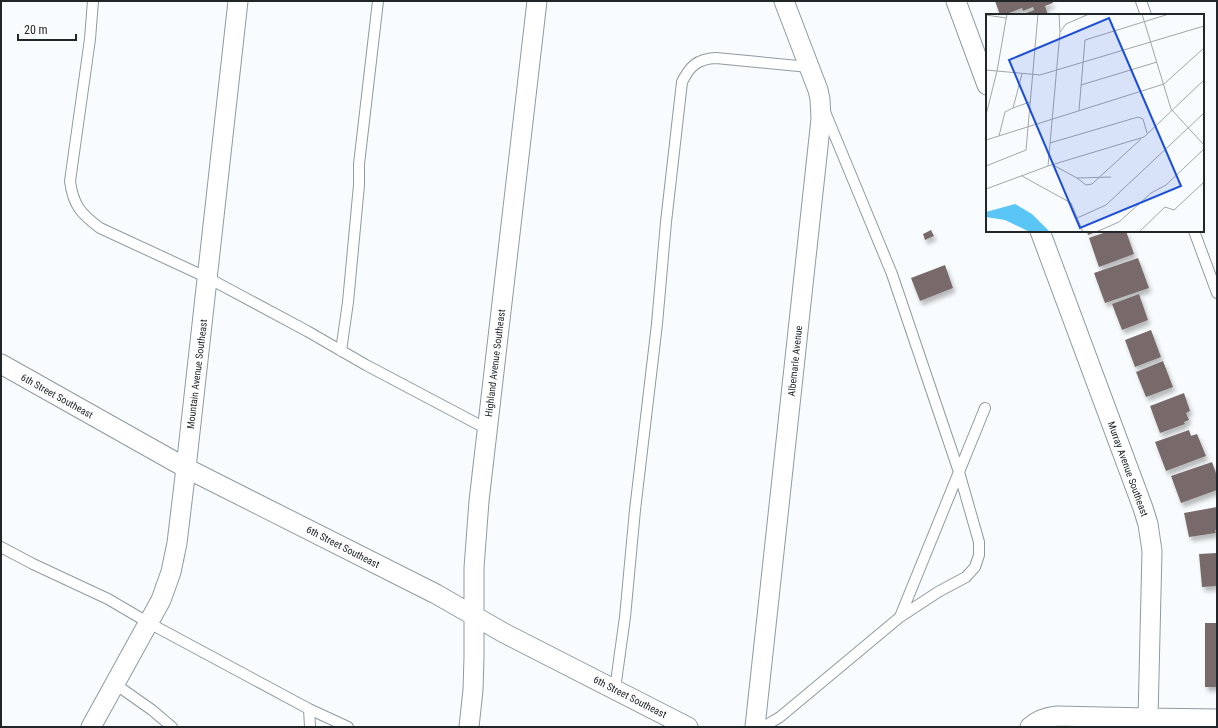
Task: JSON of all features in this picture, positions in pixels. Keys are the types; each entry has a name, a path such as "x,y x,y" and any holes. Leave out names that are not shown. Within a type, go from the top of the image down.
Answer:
{"street":[{"name":"Mountain Avenue Southeast","path":"91,727 161,600 171,572 177,543 238,1"},
{"name":"Highland Avenue Southeast","path":"469,727 473,690 474,568 479,501 537,1"},
{"name":"Albemarle Avenue","path":"755,727 820,127 820,99 818,90 784,1"},
{"path":"956,1 986,82"},
{"name":"Murray Avenue Southeast","path":"1040,232 1148,524 1152,551 1148,718"},
{"name":"6th Street Southeast","path":"1,364 186,468 436,594 504,633 688,727"},
{"path":"1030,727 1038,721 1051,716 1217,719"}],"lane":[{"path":"93,1 90,39 70,182 72,194 77,206 88,220 100,228 208,278 307,331 366,365 487,429"},
{"path":"342,351 358,201 359,164 378,1"},
{"path":"1141,1 1146,14"},
{"path":"615,689 625,617 635,510 682,82 688,71 696,62 708,58 809,67"},
{"path":"763,727 780,717 900,617 938,592 966,577 975,567 979,554 979,542 959,472 892,274 820,99"},
{"path":"1194,232 1217,293"},
{"path":"900,617 985,408"},
{"path":"1,547 33,564 108,599 149,623 309,709 348,727"},
{"path":"115,684 152,710 172,727"},
{"path":"309,709 310,727"}],"building":[{"path":"995,1 1052,1 1053,3 1045,6 1048,14 1024,14 1034,10 1033,7 1023,11 1022,8 1007,14 1000,14"},
{"path":"931,230 934,236 925,240 923,234"},
{"path":"1087,232 1096,232 1088,235"},
{"path":"1106,232 1126,232 1134,254 1099,267 1089,238"},
{"path":"1138,258 1149,288 1105,303 1094,273"},
{"path":"945,265 953,288 920,301 911,278"},
{"path":"1139,294 1148,320 1122,330 1112,304"},
{"path":"1151,330 1161,357 1135,367 1125,340"},
{"path":"1163,361 1173,387 1146,397 1136,372"},
{"path":"1184,393 1190,411 1186,413 1189,420 1184,422 1185,424 1160,433 1150,406"},
{"path":"1189,430 1191,436 1197,434 1206,456 1166,471 1155,442"},
{"path":"1212,462 1217,476 1217,490 1181,503 1171,476"},
{"path":"1217,507 1216,533 1189,537 1184,513"},
{"path":"1217,553 1217,586 1202,587 1199,554"},
{"path":"1205,623 1217,623 1217,687 1205,687"}]}
